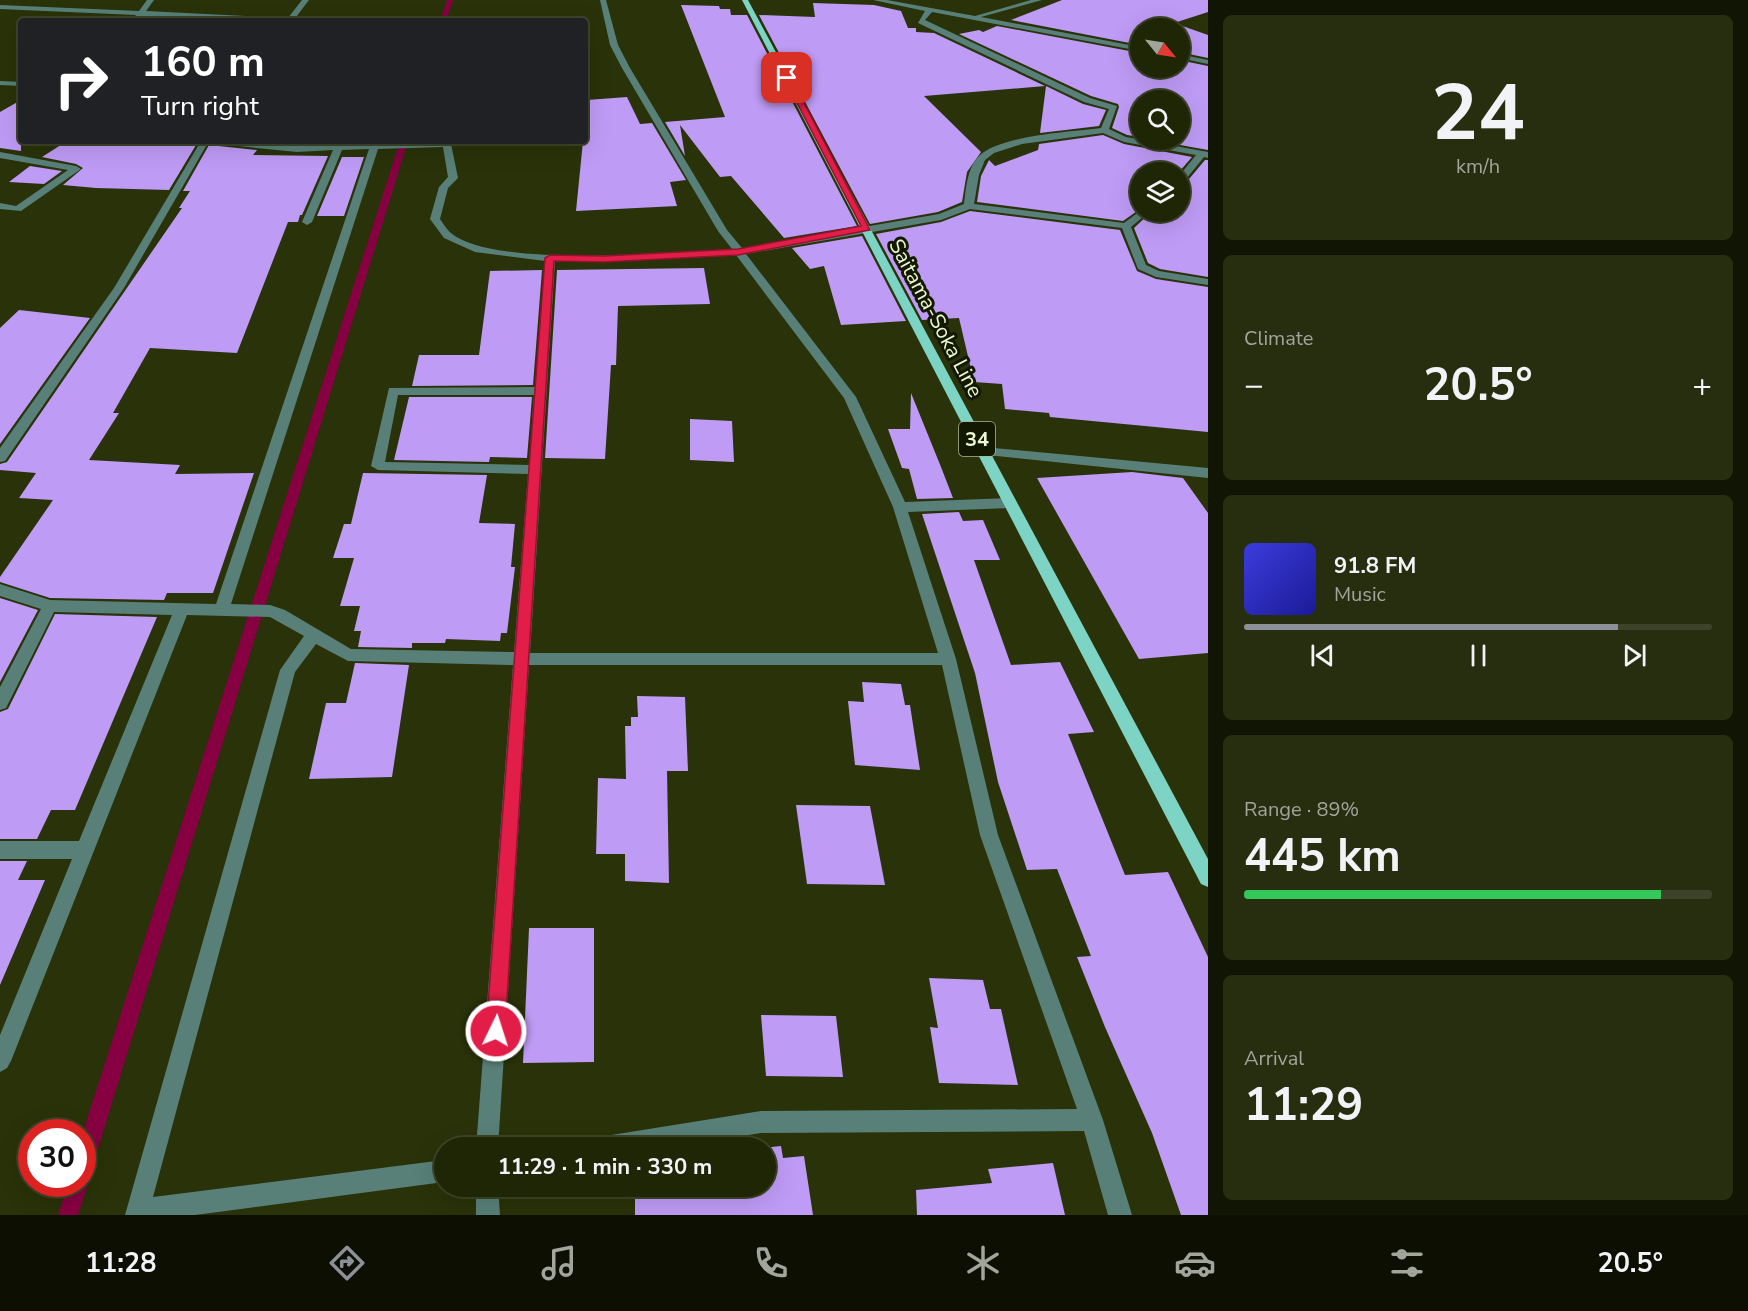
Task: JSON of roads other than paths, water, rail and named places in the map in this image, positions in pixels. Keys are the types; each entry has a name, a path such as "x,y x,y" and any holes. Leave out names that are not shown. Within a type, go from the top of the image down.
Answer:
{"main road":[{"name":"Saitama-Soka Line","path":"745,0 1208,878"}],"street":[{"path":"0,7 137,18 151,0"},
{"path":"292,18 306,0"},
{"path":"603,0 614,45 622,60 723,231 850,397 900,507 948,659 989,835 1092,1120 1120,1215"},
{"path":"876,0 1130,47"},
{"path":"973,18 1039,0"},
{"path":"930,10 921,21 963,43 1088,100 1114,108 1104,130"},
{"path":"1190,58 1208,62"},
{"path":"0,83 18,84"},
{"path":"969,206 972,182 983,157 1001,147 1031,139 1104,130 1124,139 1205,154"},
{"path":"0,458 119,288 203,144"},
{"path":"248,144 297,149 385,144"},
{"path":"448,144 453,178 444,187 435,219 448,236 479,250 550,258 604,259 738,252 941,217 969,206 1126,226 1131,222"},
{"path":"221,611 375,145"},
{"path":"308,222 339,147"},
{"path":"1190,170 1205,154"},
{"path":"0,155 76,169 18,209 0,206"},
{"path":"1126,226 1142,267 1156,274 1208,282"},
{"path":"488,1137 550,258"},
{"path":"536,470 378,466 393,391 541,391"},
{"path":"983,451 1208,473"},
{"path":"900,507 1010,503"},
{"path":"0,590 50,606 270,611 280,614 348,655 523,659 948,659"},
{"path":"0,703 50,606"},
{"path":"0,1061 181,610"},
{"path":"314,635 288,670 137,1213 434,1172"},
{"path":"0,849 85,850"},
{"path":"668,1137 761,1122 1092,1120"},
{"path":"487,1197 488,1215"}],"waterway":[{"path":"444,18 450,0"},
{"path":"96,1123 403,144"},
{"path":"68,1215 74,1197"}]}
